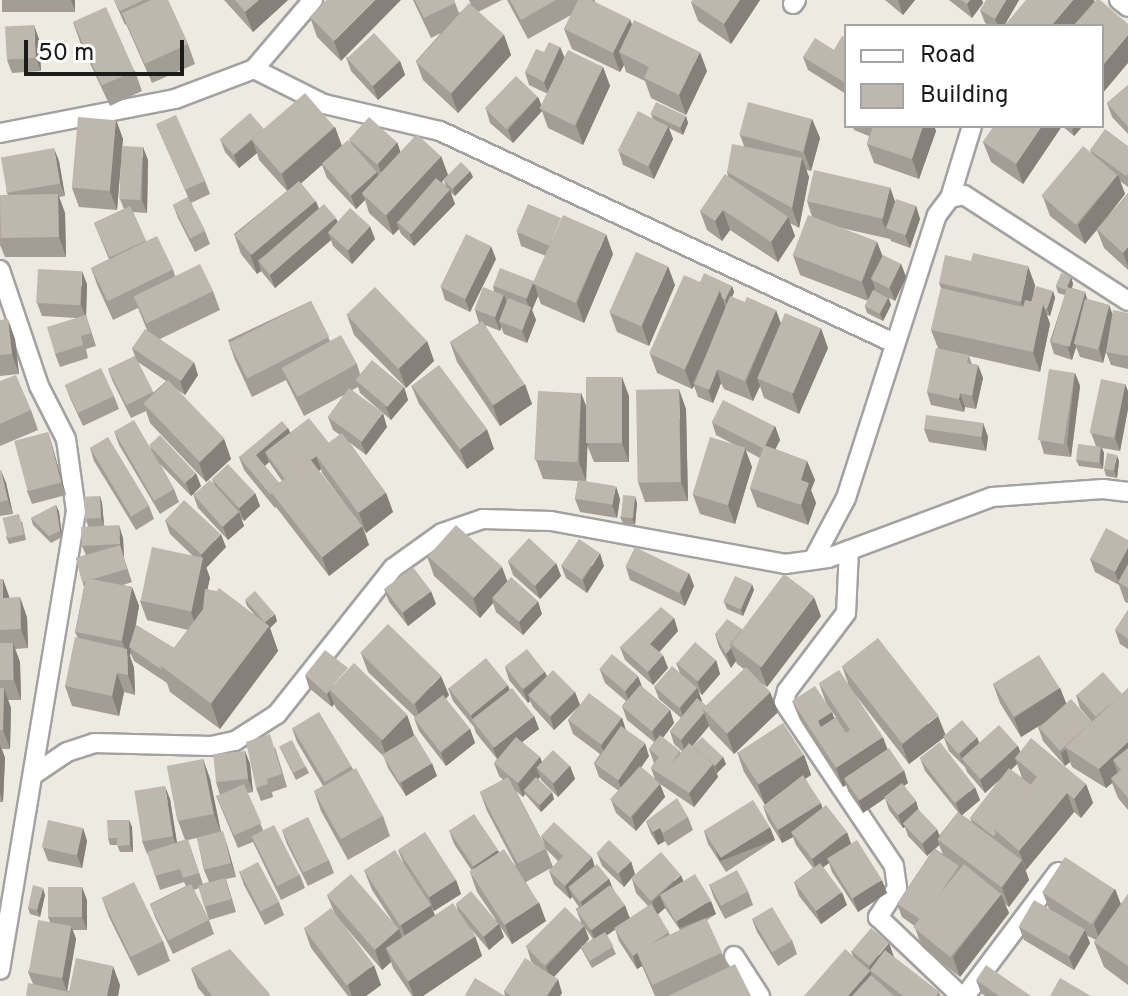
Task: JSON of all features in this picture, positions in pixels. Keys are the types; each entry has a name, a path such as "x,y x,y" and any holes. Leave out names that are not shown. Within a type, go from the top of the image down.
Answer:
{"street":[{"path":"0,133 175,99 254,69 313,0"},
{"path":"1119,0 1128,7"},
{"path":"254,69 324,104 440,131 894,343"},
{"path":"813,560 846,498 937,215 950,198 971,128"},
{"path":"950,198 964,195 1128,301"},
{"path":"0,270 39,386 66,439 76,511 36,773 4,934 0,970"},
{"path":"13,391 39,386"},
{"path":"36,773 67,752 94,743 211,746 235,741 277,714 393,568 442,533 483,519 551,521 785,564 849,550 992,497 1103,489 1128,492"},
{"path":"849,550 846,613 787,691 784,702 894,866 897,888 878,917 963,996 1058,872"},
{"path":"734,956 760,996"}],"building":[{"path":"114,0 144,0 120,11"},
{"path":"151,0 168,0 188,44 145,64 122,13"},
{"path":"235,0 259,0 245,12"},
{"path":"327,0 375,0 334,41 310,17"},
{"path":"415,0 454,0 455,3 424,18"},
{"path":"510,0 556,0 521,20"},
{"path":"578,0 591,0 630,19 613,53 564,29"},
{"path":"740,0 724,24 691,2"},
{"path":"986,0 1006,0 995,19 980,10"},
{"path":"1026,0 1073,0 1053,24 1006,24"},
{"path":"1096,0 1100,0 1128,24 1128,35 1104,64 1104,24 1075,24"},
{"path":"469,3 504,34 451,93 416,62"},
{"path":"106,7 134,71 102,86 73,22"},
{"path":"634,20 700,52 679,95 644,78 649,67 619,52"},
{"path":"34,25 36,58 7,59 5,27"},
{"path":"374,33 400,61 373,86 347,58"},
{"path":"844,37 844,82 803,57 815,38 834,50"},
{"path":"549,42 560,47 544,82 525,72 536,49 544,52"},
{"path":"568,50 603,67 575,126 540,108"},
{"path":"516,76 538,97 506,129 485,108"},
{"path":"1128,85 1128,127 1107,103"},
{"path":"305,93 335,127 281,174 251,140"},
{"path":"656,102 686,116 680,128 651,114"},
{"path":"748,102 812,119 803,152 739,135"},
{"path":"638,111 668,126 648,167 618,151"},
{"path":"250,113 264,129 234,155 220,139"},
{"path":"176,115 205,181 185,190 156,124"},
{"path":"78,117 116,120 110,191 72,188"},
{"path":"369,117 397,142 377,165 349,139"},
{"path":"872,128 922,128 912,159 867,144"},
{"path":"993,128 1041,128 1016,164 983,142"},
{"path":"1105,129 1128,146 1126,176 1090,150"},
{"path":"417,134 441,157 386,216 362,193"},
{"path":"348,140 377,172 351,195 322,163"},
{"path":"732,144 802,158 792,208 727,172"},
{"path":"122,146 143,147 140,200 119,199"},
{"path":"1083,146 1117,175 1076,225 1041,196"},
{"path":"54,148 60,183 7,193 1,157"},
{"path":"461,162 470,171 453,189 443,180"},
{"path":"814,170 890,188 883,219 807,201"},
{"path":"725,174 788,217 771,242 723,210 715,221 700,211"},
{"path":"436,178 450,190 411,234 397,223"},
{"path":"299,181 316,201 251,255 235,235"},
{"path":"58,194 59,237 1,238 0,195"},
{"path":"1128,194 1128,247 1123,253 1097,229"},
{"path":"188,197 205,231 190,239 173,205"},
{"path":"896,199 916,206 906,235 886,228"},
{"path":"324,204 336,218 270,275 258,261"},
{"path":"528,204 561,218 549,246 516,232"},
{"path":"130,206 146,240 110,257 94,223"},
{"path":"350,208 370,226 348,251 328,233"},
{"path":"563,215 606,234 575,303 532,284"},
{"path":"808,215 877,242 862,282 793,255"},
{"path":"466,234 491,246 465,299 440,287"},
{"path":"157,236 173,269 108,301 91,268"},
{"path":"636,252 668,266 641,327 609,312"},
{"path":"973,253 1028,266 1021,302 939,283 945,255 971,261"},
{"path":"883,255 901,264 889,288 871,279"},
{"path":"200,264 213,291 147,323 133,296"},
{"path":"500,268 534,281 527,299 493,286"},
{"path":"38,269 82,271 80,305 36,303"},
{"path":"704,273 732,286 725,300 720,291 700,282"},
{"path":"1061,273 1071,277 1066,290 1056,286"},
{"path":"684,275 720,291 685,369 649,354"},
{"path":"1036,286 1053,291 1047,309 1043,304 1031,302"},
{"path":"375,287 427,341 398,369 346,315"},
{"path":"483,287 504,295 495,317 474,309"},
{"path":"1067,287 1085,292 1070,347 1051,342"},
{"path":"941,288 1023,307 1025,300 1043,304 1033,352 931,330"},
{"path":"873,290 888,298 880,314 865,306"},
{"path":"730,296 745,302 709,390 694,384"},
{"path":"747,297 776,310 745,381 715,368"},
{"path":"508,298 531,307 522,330 499,321"},
{"path":"1085,299 1109,305 1098,350 1074,344"},
{"path":"311,301 329,337 247,378 229,343"},
{"path":"1113,310 1128,313 1128,356 1106,352"},
{"path":"785,313 821,328 793,394 757,378"},
{"path":"86,315 91,333 81,336 83,345 55,354 47,327"},
{"path":"8,319 12,354 0,355 0,320"},
{"path":"482,321 524,384 493,405 450,342"},
{"path":"145,329 194,362 181,381 132,348"},
{"path":"341,335 357,364 298,397 282,368"},
{"path":"936,348 969,355 967,363 978,365 972,396 960,393 959,399 927,392"},
{"path":"135,356 153,392 126,405 108,370"},
{"path":"372,360 404,387 387,407 355,380"},
{"path":"439,365 487,429 460,449 412,385"},
{"path":"101,368 114,396 78,413 65,385"},
{"path":"1049,369 1075,373 1063,444 1038,440"},
{"path":"16,375 31,410 0,424 0,381"},
{"path":"586,377 622,377 622,443 586,443"},
{"path":"1101,379 1125,384 1114,438 1090,433"},
{"path":"168,380 224,438 200,462 144,404"},
{"path":"349,388 383,413 362,442 328,417"},
{"path":"679,389 681,482 638,483 636,390"},
{"path":"538,391 581,393 577,462 534,460"},
{"path":"723,400 775,426 763,449 712,422"},
{"path":"926,415 983,423 981,437 924,429"},
{"path":"309,418 329,443 315,453 317,456 285,479 265,452"},
{"path":"134,420 174,489 154,501 114,432"},
{"path":"282,421 288,428 256,455 279,483 270,490 270,494 239,457"},
{"path":"48,432 61,482 28,491 14,441"},
{"path":"342,433 385,493 358,513 314,453"},
{"path":"160,435 195,473 184,483 149,445"},
{"path":"108,437 149,506 131,516 90,448"},
{"path":"710,437 745,448 728,505 692,494"},
{"path":"1078,444 1101,447 1099,463 1076,460"},
{"path":"764,445 807,461 801,480 809,483 801,505 750,488"},
{"path":"1107,453 1117,455 1114,471 1104,469"},
{"path":"310,459 362,526 322,557 270,490"},
{"path":"228,464 255,493 239,508 212,479"},
{"path":"0,470 8,500 0,502"},
{"path":"210,480 239,512 222,527 194,495"},
{"path":"578,480 616,486 613,505 575,499"},
{"path":"623,495 635,496 633,518 621,517"},
{"path":"100,496 101,518 85,519 84,497"},
{"path":"184,500 221,534 201,555 165,520"},
{"path":"56,505 60,531 49,536 31,518"},
{"path":"19,514 24,534 8,538 3,518"},
{"path":"119,525 120,544 82,546 81,527"},
{"path":"456,525 502,566 474,598 428,556"},
{"path":"1106,528 1128,540 1128,548 1115,572 1090,559"},
{"path":"529,538 556,563 535,586 508,561"},
{"path":"579,539 600,553 582,580 561,566"},
{"path":"120,545 127,569 93,579 86,578 82,582 76,558"},
{"path":"152,547 203,558 191,612 141,601"},
{"path":"635,547 689,573 679,593 625,567"},
{"path":"1128,564 1128,588 1118,582"},
{"path":"413,567 431,591 402,613 384,589"},
{"path":"784,574 814,597 761,667 731,644"},
{"path":"735,576 752,584 740,609 723,601"},
{"path":"511,577 538,601 519,622 492,598"},
{"path":"86,578 132,587 122,641 76,632"},
{"path":"0,579 3,579 3,598 20,597 21,629 0,630"},
{"path":"219,588 269,626 211,703 161,665"},
{"path":"205,589 217,591 203,609"},
{"path":"255,591 275,614 265,622 245,600"},
{"path":"661,607 674,618 650,644 663,655 648,672 620,647"},
{"path":"1128,610 1128,639 1115,630"},
{"path":"727,619 742,629 726,654 715,634"},
{"path":"388,624 441,675 413,704 360,653"},
{"path":"136,625 174,648 161,666 162,670 129,647"},
{"path":"75,637 127,649 128,675 117,673 112,696 65,686"},
{"path":"878,638 938,715 902,744 842,666"},
{"path":"695,642 716,660 698,682 677,663"},
{"path":"0,643 13,643 13,680 0,680"},
{"path":"527,649 545,672 523,689 505,666"},
{"path":"325,650 348,668 327,694 305,675"},
{"path":"612,654 638,676 625,691 599,669"},
{"path":"1039,655 1060,688 1014,717 993,684"},
{"path":"486,658 508,685 471,715 449,688"},
{"path":"354,663 407,714 382,740 329,689"},
{"path":"672,666 697,688 679,708 654,686"},
{"path":"746,667 770,692 727,734 703,709"},
{"path":"553,670 575,692 550,717 528,695"},
{"path":"839,670 883,737 836,768 792,701 815,686 832,712 818,721 821,727 836,717 846,733 850,730 819,683"},
{"path":"1103,672 1122,694 1096,717 1077,695"},
{"path":"640,685 670,710 652,732 622,706"},
{"path":"0,688 4,688 3,730 0,730"},
{"path":"512,688 534,716 494,748 472,719"},
{"path":"1128,688 1128,742 1099,769 1065,747"},
{"path":"589,693 622,718 601,745 569,720"},
{"path":"443,695 469,729 440,752 414,718"},
{"path":"697,698 706,706 704,713 681,740 670,731"},
{"path":"1071,699 1092,722 1060,751 1039,728"},
{"path":"319,712 351,766 325,782 292,728"},
{"path":"962,720 977,737 958,754 943,736"},
{"path":"783,723 804,755 758,784 738,752"},
{"path":"999,725 1018,746 981,779 962,758"},
{"path":"621,726 645,743 618,780 595,764"},
{"path":"270,734 282,774 267,779 268,784 256,788 246,742"},
{"path":"415,735 432,763 399,783 382,755"},
{"path":"660,735 680,751 671,765 689,743 713,764 689,793 651,768 659,757 649,749"},
{"path":"516,737 540,757 518,783 494,763"},
{"path":"702,737 723,757 715,766 693,746"},
{"path":"1031,738 1086,784 1074,799 1067,793 1019,851 994,829 1037,777 1015,758"},
{"path":"292,740 306,767 293,773 280,746"},
{"path":"940,742 975,787 955,803 920,758"},
{"path":"889,748 904,770 859,801 844,778"},
{"path":"1128,748 1128,798 1111,778 1121,770 1113,760"},
{"path":"553,750 570,766 553,783 537,768"},
{"path":"245,751 248,779 216,782 213,754"},
{"path":"203,759 214,814 177,821 167,766"},
{"path":"640,766 660,784 630,818 610,799"},
{"path":"356,768 383,816 341,839 314,791"},
{"path":"1009,768 1031,785 994,829 996,834 993,836 970,818"},
{"path":"803,775 821,803 778,830 763,806"},
{"path":"508,777 546,849 518,864 480,792"},
{"path":"536,777 552,792 540,805 524,790"},
{"path":"902,783 916,801 898,815 884,797"},
{"path":"244,784 261,823 234,835 217,796"},
{"path":"165,786 173,836 142,841 134,791"},
{"path":"677,798 688,817 663,833 660,828 653,832 646,821"},
{"path":"753,800 770,827 721,858 704,831"},
{"path":"826,805 847,832 812,859 791,832"},
{"path":"918,809 937,829 922,844 903,824"},
{"path":"958,812 1022,860 1001,887 938,839"},
{"path":"474,814 498,850 473,866 449,831"},
{"path":"308,817 329,860 303,873 282,830"},
{"path":"48,820 83,828 77,855 42,847"},
{"path":"107,820 129,820 130,845 117,846 117,838 108,838"},
{"path":"554,822 592,857 565,886 549,871 563,856 541,836"},
{"path":"274,825 299,875 277,886 252,836"},
{"path":"223,831 231,863 205,870 197,838"},
{"path":"425,832 456,880 429,897 398,849"},
{"path":"188,839 199,873 183,878 180,869 155,876 147,852"},
{"path":"609,840 631,861 618,874 596,853"},
{"path":"857,840 882,880 852,898 827,859"},
{"path":"504,849 539,903 504,925 470,871"},
{"path":"934,849 959,866 922,920 897,904"},
{"path":"395,850 431,905 400,926 364,870"},
{"path":"661,852 681,875 650,901 631,878"},
{"path":"1065,857 1114,889 1092,924 1042,892"},
{"path":"258,862 279,902 261,912 239,872"},
{"path":"820,863 842,892 816,911 794,882"},
{"path":"597,864 609,879 580,902 568,887"},
{"path":"964,864 1001,894 950,957 913,927"},
{"path":"737,870 748,891 721,906 710,885"},
{"path":"351,874 399,929 375,950 327,895"},
{"path":"695,874 711,901 676,922 660,895"},
{"path":"225,878 231,899 204,907 198,886"},
{"path":"134,882 163,941 131,957 102,898"},
{"path":"191,884 209,920 168,941 150,905"},
{"path":"33,885 43,888 37,910 28,908"},
{"path":"610,885 625,905 592,930 576,910"},
{"path":"48,887 82,887 82,917 48,917"},
{"path":"471,891 499,924 483,937 456,904"},
{"path":"1128,894 1128,966 1094,942"},
{"path":"1034,900 1085,929 1070,956 1018,927"},
{"path":"453,903 475,936 408,981 386,948"},
{"path":"651,904 669,932 636,951 633,956 614,928"},
{"path":"565,907 584,926 544,966 525,947"},
{"path":"772,907 792,940 772,952 752,919"},
{"path":"331,908 374,965 347,985 304,928"},
{"path":"706,918 722,952 652,985 636,951"},
{"path":"38,920 71,926 62,978 29,972"},
{"path":"871,928 889,943 869,966 852,951"},
{"path":"605,932 614,947 590,961 581,946"},
{"path":"230,949 270,994 212,996 191,968"},
{"path":"845,949 870,971 848,996 804,996"},
{"path":"885,950 939,992 936,996 903,996 870,970"},
{"path":"76,958 113,966 107,996 68,996"},
{"path":"525,958 558,979 547,996 511,996 504,991"},
{"path":"735,964 751,996 668,996"},
{"path":"986,965 1031,996 999,996 976,980"},
{"path":"871,975 894,996 852,996"},
{"path":"475,978 505,996 465,995"},
{"path":"1060,978 1091,996 1050,996"},
{"path":"28,983 69,992 68,996 26,996"}]}
